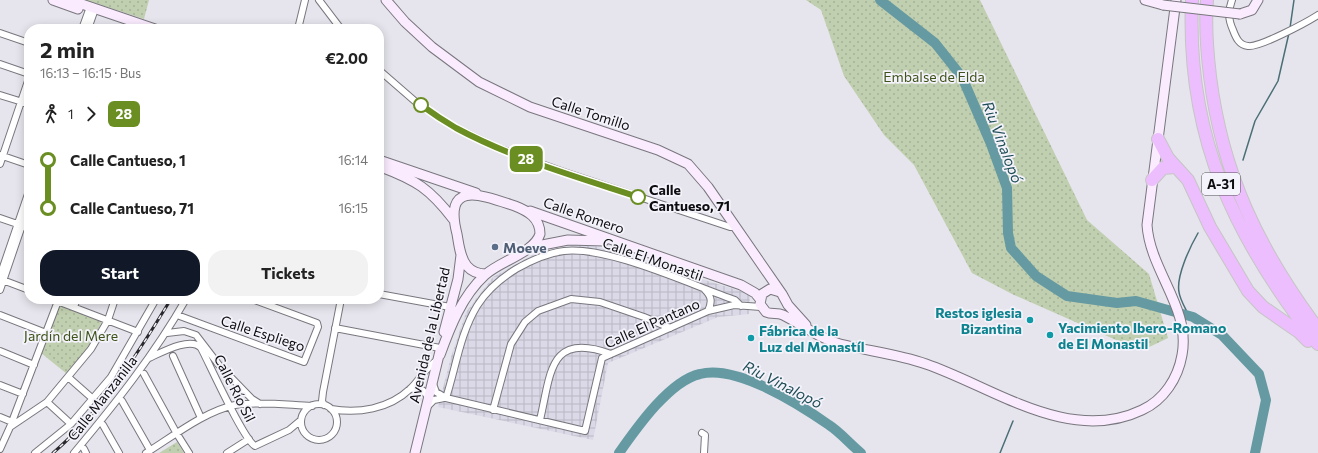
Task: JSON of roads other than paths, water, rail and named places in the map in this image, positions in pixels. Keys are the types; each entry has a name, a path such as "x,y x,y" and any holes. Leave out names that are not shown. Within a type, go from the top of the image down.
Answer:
{"highway":[{"name":"A-31","path":"1192,0 1192,45 1198,104 1219,180 1228,203 1258,259 1294,314 1318,344"},
{"name":"A-31","path":"1207,0 1208,53 1213,100 1222,139 1239,193 1259,239 1280,276 1318,329"},
{"path":"1158,139 1161,148 1175,167 1181,171 1188,180 1210,228 1248,291 1271,313 1302,334 1318,352"},
{"path":"1152,180 1163,168 1175,167"}],"main road":[{"path":"53,0 138,24"},
{"path":"70,0 125,24"},
{"name":"Calle Tomillo","path":"386,0 405,22 440,55 490,88 530,107 658,150 683,162 703,180 780,292"},
{"path":"1145,0 1164,5 1240,14 1252,10 1258,0"},
{"path":"777,313 819,336 840,344 903,357 927,364 1039,411 1071,418 1096,420 1124,416 1137,412 1155,402 1163,395 1173,381 1182,357 1184,345 1182,324 1168,285 1152,253 1148,238 1147,225 1176,0"},
{"path":"384,162 399,170 426,189 453,219"},
{"path":"384,167 399,170 482,195 525,210 536,220 540,229 539,237 532,247 486,274 458,312 439,354"},
{"path":"482,195 470,195 460,199 454,209 453,219 464,263 470,270 478,274 486,274"},
{"name":"Calle Romero","path":"525,210 741,285 767,290"},
{"name":"Calle Romero","path":"532,247 563,240 584,239 600,240 633,248"},
{"name":"Avenida de la Libertad","path":"415,453 458,279 461,254"},
{"name":"Calle Tomillo","path":"765,272 768,279 767,290"},
{"name":"Calle Romero","path":"741,285 755,293 760,303"},
{"path":"785,300 782,310 777,313 769,314 760,303 767,290 772,289 780,292 803,322 819,336"}],"street":[{"path":"299,24 304,0"},
{"path":"319,0 337,24"},
{"path":"1232,0 1229,8 1230,23 1237,40 1247,46 1259,45 1304,24 1318,15"},
{"path":"85,24 92,10"},
{"path":"89,24 92,10"},
{"path":"0,33 24,41"},
{"path":"0,64 24,72"},
{"path":"384,74 417,103 456,128 498,148 561,171 730,227 735,227"},
{"path":"0,164 1,156 24,92"},
{"path":"0,95 24,102"},
{"path":"1,156 24,163"},
{"path":"0,290 1,278 24,210"},
{"path":"20,225 24,217"},
{"path":"0,218 24,226"},
{"name":"Calle El Monastil","path":"446,398 464,335 477,306 492,286 530,261 564,251 591,251 631,262 735,300 741,306"},
{"path":"1,278 24,288"},
{"path":"704,289 710,295 711,303 708,311"},
{"path":"384,295 450,307"},
{"path":"493,410 511,344 525,322 538,311 571,299 600,302 644,316 670,328"},
{"name":"Calle El Pantano","path":"540,420 585,431 602,358 708,311 725,306 741,306 760,303"},
{"path":"0,449 46,333 54,304"},
{"path":"66,304 138,332"},
{"path":"11,424 46,402 92,349 108,320 113,304"},
{"path":"35,453 71,424 111,377 153,304"},
{"name":"Calle Manzanilla","path":"74,453 149,358 167,333 183,304"},
{"name":"Calle Espliego","path":"177,315 304,362 318,324 265,304"},
{"path":"324,405 322,401 323,392 340,304"},
{"path":"0,315 46,333"},
{"path":"122,401 148,452 201,418 230,407 262,404 292,406 324,405 331,409 347,412 364,411 390,402 410,389 439,354 335,328"},
{"path":"167,333 184,331 196,335 203,342 213,358 248,394 262,404"},
{"name":"Calle Manzanilla","path":"149,358 170,349 191,343 198,344 202,348"},
{"path":"432,381 436,392 446,398 540,420 555,362 566,350 580,346 612,354"},
{"name":"Calle Río Sil","path":"202,348 230,407 249,439"},
{"path":"0,351 34,365"},
{"path":"173,356 201,418"},
{"path":"144,374 176,434 189,453"},
{"path":"68,377 93,399"},
{"path":"0,385 23,394"},
{"path":"410,389 419,388 422,390 428,403 434,400 446,398"},
{"path":"241,405 245,401 248,394"},
{"path":"46,402 71,424"},
{"path":"292,406 298,410 302,419 305,433"},
{"path":"227,453 249,439 255,446 289,430 302,419 304,412 312,406"},
{"path":"289,430 305,433 315,439 326,438 336,428 336,419 331,409"},
{"path":"336,419 347,412"},
{"path":"0,417 11,424"},
{"path":"103,426 119,453"},
{"path":"702,433 704,435 704,453"}],"waterway":[{"name":"Riu Vinalopó","path":"880,0 935,43 962,77 991,144 1007,188 1008,233 1011,248 1036,276 1067,296 1117,303 1136,301 1193,317 1222,335 1259,374 1266,400 1255,453"},
{"path":"1290,28 1294,0"},
{"path":"1243,160 1255,121 1278,81 1289,33"},
{"path":"1189,316 1179,292 1179,285 1184,262 1198,233"},
{"name":"Riu Vinalopó","path":"619,453 644,419 665,396 688,378 700,374 715,372 749,380 784,397 833,428 861,453"},
{"path":"1000,453 1013,421"}],"railway":[{"path":"53,453 71,437 103,400 146,340 168,304"}],"place":[{"name":"Calle Cantueso, 71","path":"638,197"},
{"name":"Moeve","path":"495,247"},
{"name":"Restos iglesia Bizantina","path":"1030,320"},
{"name":"Yacimiento Ibero-Romano de El Monastil","path":"1050,335"},
{"name":"Fábrica de la Luz del Monastíl","path":"751,338"}],"park label":[{"name":"Embalse de Elda","path":"934,76"},
{"name":"Jardín del Mere","path":"71,335"}]}
